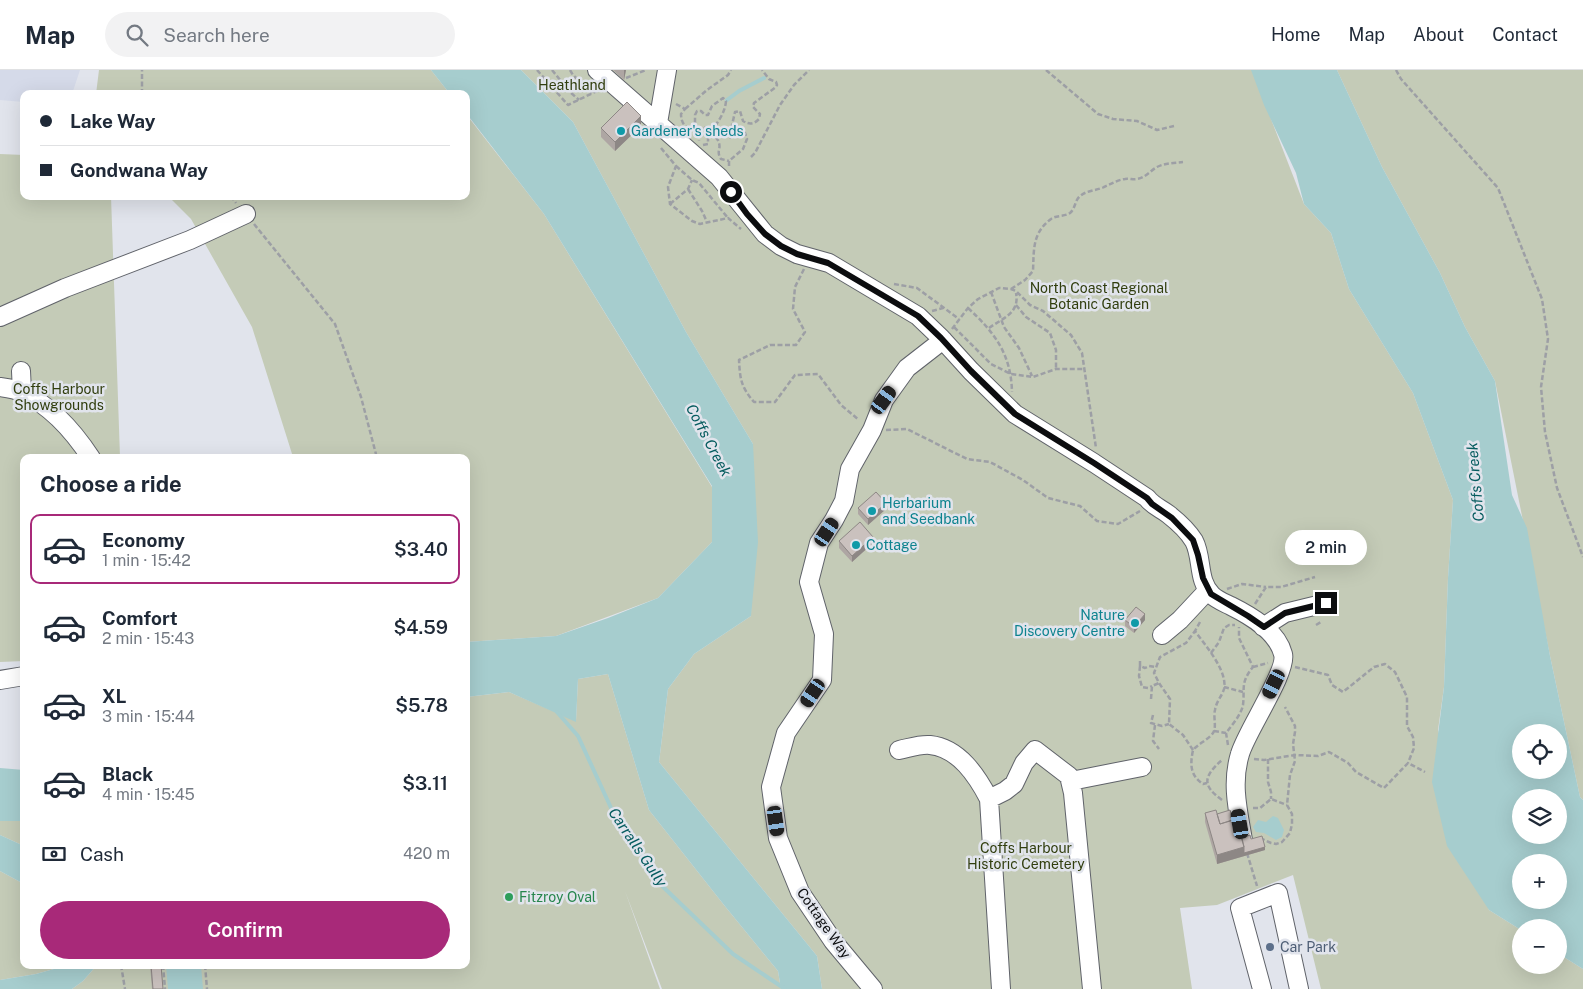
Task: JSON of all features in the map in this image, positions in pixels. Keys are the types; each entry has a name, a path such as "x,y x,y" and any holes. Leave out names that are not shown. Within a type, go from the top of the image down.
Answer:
{"lane":[{"path":"597,70 618,83 658,123 719,177 765,234 781,246 809,258 828,263 948,333 971,371 1015,414 1100,466 1147,498 1152,504 1172,518 1193,540 1203,578 1212,594 1264,627 1277,640 1283,654 1279,675 1237,753 1235,798 1243,840"},
{"path":"658,123 667,70"},
{"path":"0,317 65,288 190,240 246,214"},
{"name":"Cottage Way","path":"873,989 833,941 800,892 778,838 771,787 786,733 822,680 824,634 809,582 819,544 844,501 850,469 872,430 884,400 907,368 948,333"},
{"path":"21,371 22,392"},
{"path":"0,387 22,392 54,414 77,437 88,454"},
{"path":"1162,634 1212,594"},
{"path":"1264,627 1285,613 1326,603"},
{"path":"0,680 20,677"},
{"path":"899,750 931,745 949,752 966,764 979,781 989,799 1001,989"},
{"path":"989,799 1005,792 1014,784 1024,763 1036,750 1069,776 1073,793 1092,989"},
{"path":"1070,781 1142,767"},
{"path":"1262,989 1240,908 1278,893 1299,989"}],"path":[{"path":"142,70 142,90"},
{"path":"537,70 568,105 646,70"},
{"path":"552,70 579,100"},
{"path":"570,70 592,93"},
{"path":"709,134 699,136 700,145 708,144 709,134 724,112 726,101 724,99 716,101 708,115 701,111 697,112 695,115 695,127 693,128 686,127 682,122 681,114 732,70"},
{"path":"729,169 729,161 743,149 747,139 745,133 742,132 729,138 735,112 740,111 743,121 746,123 756,122 760,114 753,107 754,103 776,87 777,83 769,79 762,70"},
{"path":"751,157 780,105 794,85 809,70"},
{"path":"1046,70 1100,115 1113,119 1137,121 1157,130 1174,126"},
{"path":"1396,70 1401,79 1498,188 1542,299 1548,339 1541,387 1545,432 1557,488 1583,557"},
{"path":"675,103 686,109"},
{"path":"658,123 656,138 658,144 676,166 692,180 699,183 728,218 739,228 747,232"},
{"path":"704,127 719,142 718,154 722,159 729,161"},
{"path":"1011,289 1025,280 1034,271 1033,252 1035,240 1043,227 1053,218 1070,213 1077,199 1083,193 1103,188 1126,178 1136,179 1145,176 1164,164 1183,162"},
{"path":"676,166 668,187 670,204 692,221 700,224 728,218"},
{"path":"670,204 688,189 692,180"},
{"path":"688,189 702,210 707,222"},
{"path":"234,200 335,324 361,397 377,454"},
{"path":"809,258 795,287 793,309 805,332 796,345 770,345 740,360 740,378 745,391 754,402 775,402 795,375 818,374 841,406 872,430 908,429 967,459 990,462 1024,480 1048,498 1080,506 1097,521 1118,524 1152,504"},
{"path":"1084,369 1056,369 1033,376 1011,374 991,364 948,333 968,308 978,299 1000,288 1016,291 1030,305 1043,310 1071,334 1082,353 1100,466"},
{"path":"990,328 1011,314 1016,305 1016,291"},
{"path":"991,292 1004,327 1019,348 1033,376"},
{"path":"1016,305 1026,317 1050,334 1056,350 1056,369"},
{"path":"968,308 990,328 1007,357 1011,374 1015,414"},
{"path":"1212,594 1238,584 1281,587 1315,577"},
{"path":"1248,616 1266,587"},
{"path":"1169,724 1170,699 1155,677 1156,667 1160,657 1186,643 1196,631 1202,618"},
{"path":"1316,625 1321,622"},
{"path":"1211,653 1219,642 1224,628 1229,625 1240,625 1240,638 1253,667 1245,676 1243,706 1226,733 1226,739 1237,753 1256,759 1268,759 1295,755 1318,756 1329,752 1348,763 1356,772 1384,788 1408,763 1414,748 1413,736 1407,726 1407,697 1395,672 1386,664 1378,665 1343,692 1332,685 1328,676 1293,666"},
{"path":"1196,631 1221,669 1224,687 1215,707 1214,731 1212,735 1193,750 1191,765 1193,774 1203,784 1207,782"},
{"path":"1140,661 1139,676 1142,687 1148,688 1159,683"},
{"path":"1140,666 1145,668 1149,666 1156,667"},
{"path":"1151,700 1152,686"},
{"path":"1224,687 1243,692"},
{"path":"1285,707 1295,726 1294,744 1296,761 1290,775 1286,806"},
{"path":"1153,715 1151,723 1155,725 1169,724 1183,735 1193,750"},
{"path":"1155,725 1152,741 1160,749"},
{"path":"1214,731 1226,733"},
{"path":"1224,803 1210,790 1207,782 1209,774 1237,753"},
{"path":"1268,759 1268,782 1271,799"},
{"path":"1408,763 1425,772"},
{"path":"1266,841 1276,844 1282,842 1287,837 1291,828 1291,810 1271,799"},
{"path":"1248,807 1260,808 1271,799"},
{"path":"1243,840 1261,900"},
{"path":"122,969 125,989"},
{"path":"163,969 165,989"},
{"path":"205,969 207,989"}],"shaded area":[{"path":"0,70 80,70 73,90 20,90 20,102 0,100"}],"green space":[{"path":"99,70 431,70 447,90 96,90"},
{"name":"North Coast Regional Botanic Garden","path":"521,70 1252,70 1304,204 1331,233 1349,289 1413,393 1453,500 1444,687 1438,730 1489,910 1512,924 1512,974 1567,974 1567,959 1583,969 1583,989 1321,989 1293,875 1217,905 1180,908 1192,989 822,989 817,956 659,762 668,689 694,654 751,616 753,444 686,332 573,122"},
{"path":"1337,70 1583,70 1583,800 1580,797 1567,736 1567,724 1564,724 1550,656 1495,381 1465,327 1440,273 1382,167"},
{"path":"470,119 544,214 712,487 712,542 658,598 556,636 470,642 470,454 292,454 252,327 191,219 172,200 470,200"},
{"name":"Coffs Harbour Showgrounds","path":"0,154 20,155 20,200 111,200 120,454 20,454 20,661 0,662"},
{"path":"608,674 649,810 778,971 781,989 662,989 625,891 660,989 72,989 83,981 94,969 470,969 470,697 509,692 576,721 578,679"},
{"path":"0,821 20,821 20,844 0,835"},
{"path":"0,871 20,882 20,969 54,969 0,980"}],"water":[{"name":"Coffs Creek","path":"431,70 521,70 573,122 686,332 753,444 758,542 751,616 694,654 668,689 659,762 817,956 822,989 781,989 778,971 649,810 608,674 578,679 576,722 509,692 470,697 470,642 556,636 658,598 712,542 712,486 544,214 470,118 470,90 447,90"},
{"name":"Coffs Creek","path":"1251,70 1337,70 1382,167 1440,273 1465,327 1495,381 1512,495 1527,528 1564,724 1512,724 1512,779 1567,779 1567,736 1580,797 1583,800 1583,969 1567,959 1567,919 1512,919 1512,924 1489,910 1447,846 1432,782 1444,687 1453,500 1413,393 1349,289 1331,233 1304,204 1296,173 1264,105"},
{"path":"0,768 20,770 20,821 0,821"},
{"path":"1273,816 1278,818 1284,830 1282,837 1276,840 1264,833 1256,832 1253,827 1258,820 1266,822"},
{"path":"0,835 20,844 20,882 0,871"},
{"path":"54,969 94,969 83,981 72,989 0,989 0,980"},
{"path":"166,969 201,969 203,989 168,989"}],"building":[{"path":"627,102 641,116 615,142 601,128"},
{"path":"876,492 886,503 868,519 858,508"},
{"name":"Cottage","path":"860,522 873,537 852,556 839,541"},
{"path":"1136,607 1145,614 1134,627 1125,620"},
{"path":"1216,810 1220,824 1236,819 1244,847 1217,855 1205,813"},
{"path":"1230,810 1233,820 1220,824 1217,814"},
{"path":"1250,835 1251,839 1262,836 1265,847 1244,853 1242,838"},
{"path":"151,969 161,969 163,989 153,989"}],"waterway":[{"path":"727,100 739,91 764,78"},
{"name":"Carralls Gully","path":"557,712 578,736 612,810 659,883 733,954 785,989"}],"place":[{"name":"Gardener's sheds","path":"621,131"},
{"name":"Herbarium and Seedbank","path":"872,511"},
{"name":"Cottage","path":"856,545"},
{"name":"Nature Discovery Centre","path":"1135,623"},
{"name":"Fitzroy Oval","path":"509,897"},
{"name":"Car Park","path":"1270,947"}],"route":[{"path":"731,192 765,234 781,246 797,254 828,263 918,316 1015,414 1147,498 1152,504 1184,528 1196,546 1203,578 1208,590 1214,597 1264,627 1285,613 1326,603"}],"park label":[{"name":"Heathland","path":"572,85"},
{"name":"Coffs Harbour Historic Cemetery","path":"1026,856"}]}
